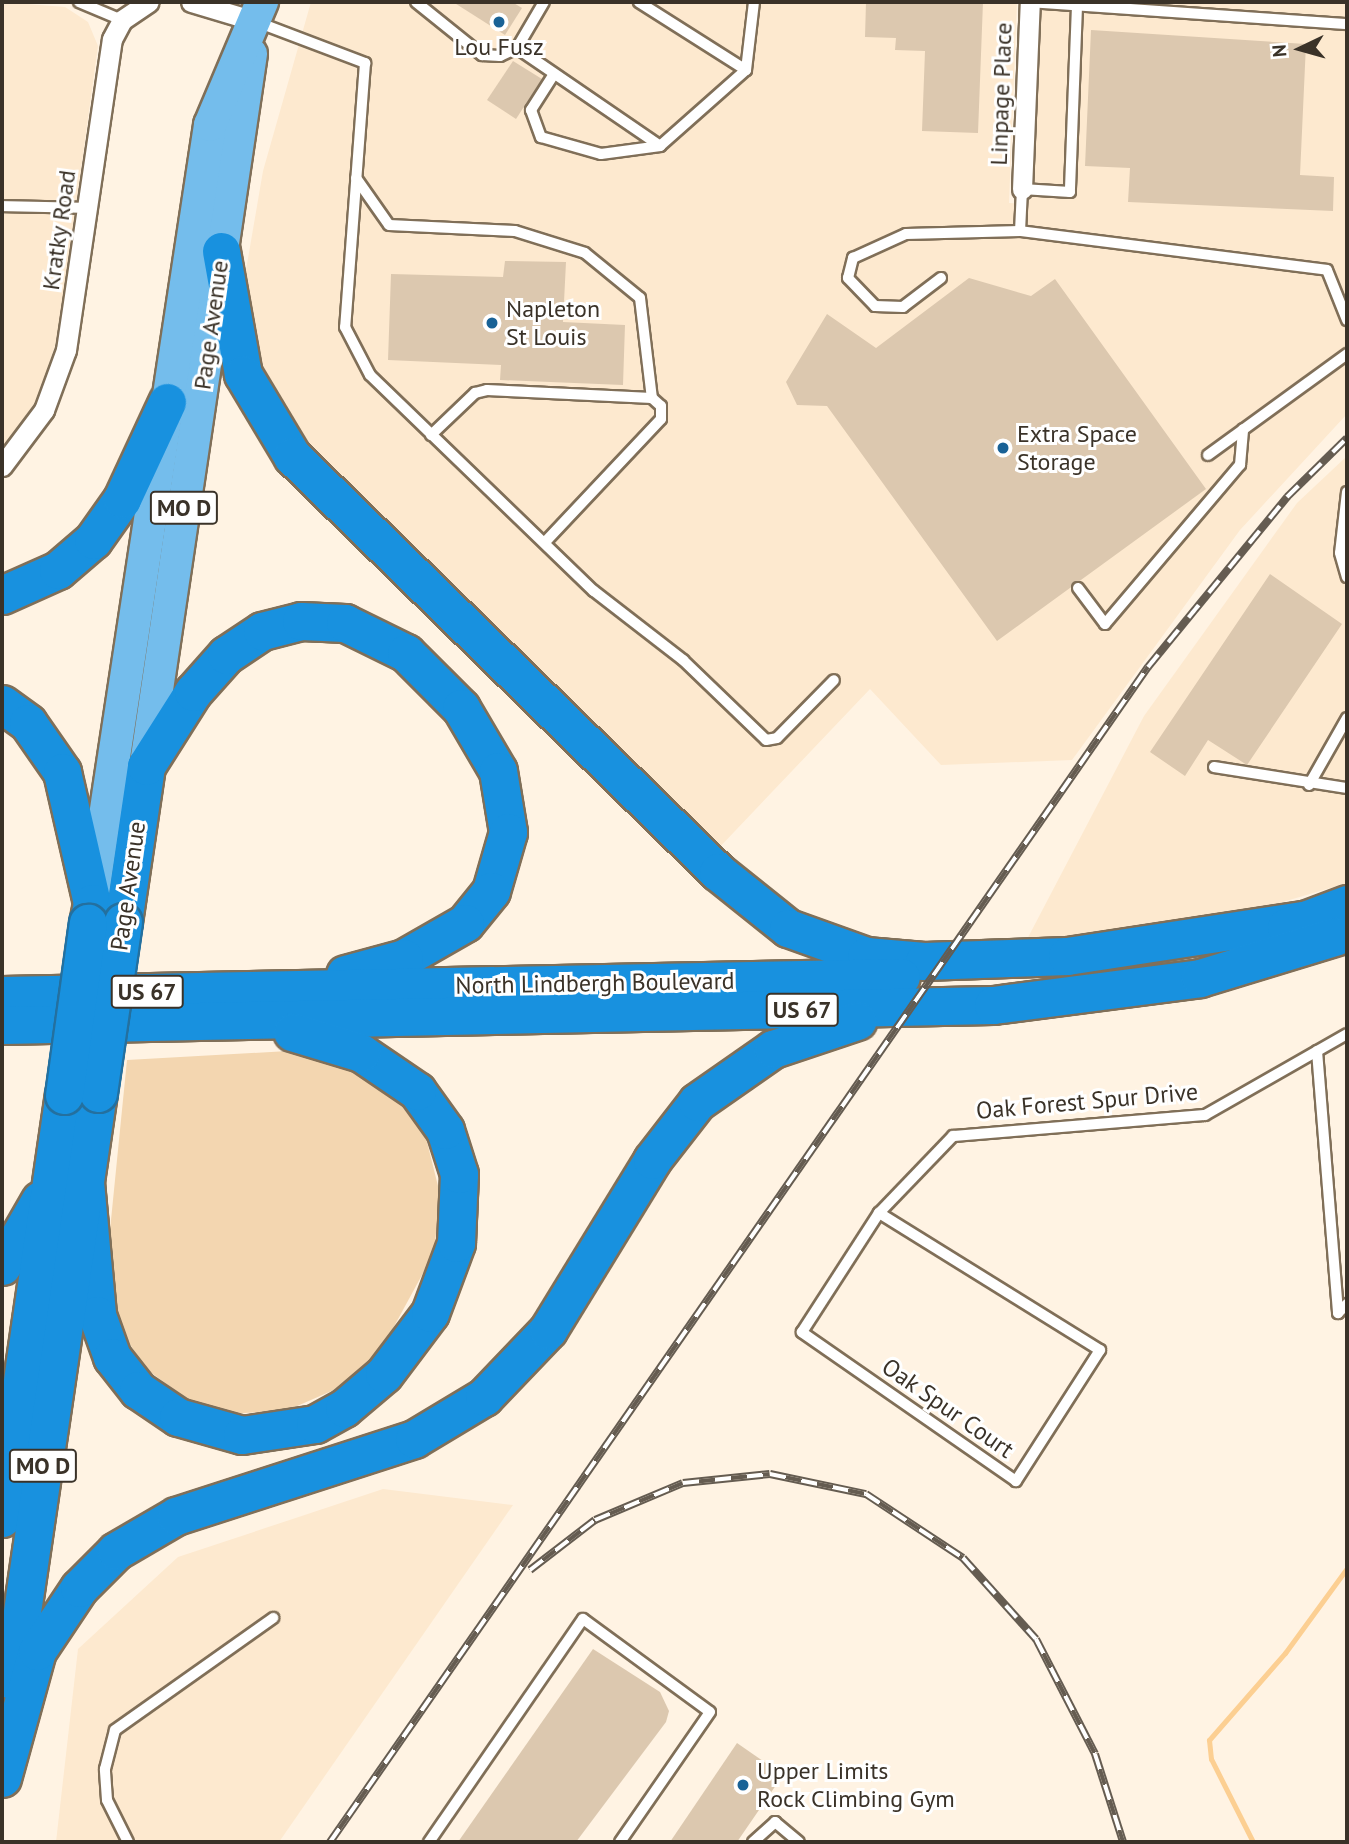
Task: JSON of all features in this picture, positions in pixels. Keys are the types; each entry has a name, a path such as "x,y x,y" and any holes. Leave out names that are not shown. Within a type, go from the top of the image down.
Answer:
{"highway":[{"path":"222,251 243,374 292,456 718,872 788,928 866,956 925,961 1067,956 1310,919"},
{"path":"2,595 58,569 93,540 122,499 167,402"},
{"path":"146,766 193,692 226,654 262,631 301,621 345,623 384,639 425,669 476,728 508,809 503,862 481,907 446,937 404,958 293,989"},
{"path":"2,705 40,737 62,772 101,916"},
{"name":"Page Avenue","path":"2,1751 101,916 146,766"},
{"name":"North Lindbergh Boulevard","path":"2,995 1083,971 1179,956 1310,919 1347,904"},
{"name":"North Lindbergh Boulevard","path":"2,1025 895,1008 1132,991 1267,959 1347,931"},
{"path":"2,1778 37,1651 79,1588 116,1551 176,1516 414,1439 484,1397 548,1330 665,1140 712,1088 773,1049 895,1008"},
{"path":"68,1180 97,1315 117,1364 157,1405 219,1432 268,1433 315,1424 384,1374 430,1313 456,1243 460,1198 453,1152 417,1091 381,1064 338,1043 247,1020"},
{"path":"2,1266 68,1180"},
{"name":"Page Avenue","path":"2,1518 68,1180"}],"main road":[{"name":"Page Avenue","path":"146,766 258,11"},
{"name":"Page Avenue","path":"101,916 167,402 210,125 258,11"}],"street":[{"path":"122,20 149,2"},
{"path":"191,2 258,11"},
{"name":"Linpage Place","path":"1022,188 1030,2"},
{"name":"Kratky Road","path":"2,466 44,410 66,350 112,39 122,20"}],"lane":[{"path":"79,2 122,20"},
{"path":"416,2 482,55 517,48 660,146"},
{"path":"517,48 544,2"},
{"path":"639,2 746,70"},
{"path":"554,74 531,110 541,137 601,153 660,146 746,70 754,2"},
{"path":"1030,2 1347,24"},
{"path":"1020,231 1022,188 1070,192 1077,6"},
{"path":"258,11 365,63 345,327 351,349 431,435 544,543 766,740 777,738 834,680"},
{"path":"356,178 389,225 515,231 585,253 639,298 652,398"},
{"path":"2,206 87,208"},
{"path":"941,278 903,307 875,306 848,278 853,258 906,234 1020,231 1327,270 1347,320"},
{"path":"1208,455 1347,354"},
{"path":"431,435 487,390 652,398 661,406 661,419 544,543"},
{"path":"1078,588 1105,624 1240,465 1243,429"},
{"path":"1347,492 1340,553 1347,577"},
{"path":"1309,785 1347,718"},
{"path":"1214,767 1309,785 1347,788"},
{"name":"Oak Forest Spur Drive","path":"878,1213 953,1136 1205,1115 1347,1034"},
{"path":"1317,1051 1338,1313 1347,1304"},
{"name":"Oak Spur Court","path":"878,1213 1100,1350 1016,1481 802,1332 878,1213"},
{"path":"128,1842 107,1800 105,1769 116,1730 273,1618"},
{"path":"429,1842 583,1619 710,1712 620,1842"},
{"path":"753,1842 775,1822 799,1842"}],"shaded area":[{"path":"2,2 65,7 88,22 98,46 58,336 38,398 2,450"},
{"path":"311,2 1017,2 1009,203 1028,204 1038,2 1347,2 1347,414 1240,530 1072,760 941,765 870,689 716,851 316,465 243,340 245,276 263,171"},
{"path":"1347,456 1347,883 1212,923 1023,947 1144,716 1297,503"},
{"path":"288,1051 344,1064 390,1090 426,1138 440,1194 434,1253 379,1354 343,1386 288,1410 230,1414 188,1400 145,1368 119,1327 105,1280 127,1060"},
{"path":"383,1489 513,1505 279,1842 56,1842 78,1649 178,1557"}],"building":[{"name":"Lou Fusz","path":"453,2 512,2 522,8 505,35"},
{"path":"866,2 983,2 978,133 922,131 925,51 895,50 896,38 865,37"},
{"path":"1091,30 1306,44 1300,175 1334,177 1333,211 1128,202 1130,168 1085,166"},
{"path":"513,61 542,79 516,119 487,100"},
{"name":"Napleton St Louis","path":"505,261 566,262 563,322 625,325 623,385 500,380 501,365 388,360 391,274 503,277"},
{"path":"969,278 1031,296 1055,279 1206,489 997,641 827,406 797,405 786,382 827,314 876,348"},
{"path":"1270,574 1342,624 1247,765 1208,740 1185,776 1150,752"},
{"path":"593,1649 660,1692 669,1711 666,1722 576,1842 458,1842"},
{"name":"Upper Limits Rock Climbing Gym","path":"737,1743 783,1775 737,1842 670,1842"}],"waterway":[{"path":"1253,1842 1211,1759 1209,1740 1285,1653 1347,1568"}],"railway":[{"path":"330,1842 1148,667 1287,497 1347,438"},
{"path":"530,1570 595,1520 683,1483 770,1474 866,1494 963,1558 1036,1639 1095,1754 1123,1842"}],"place":[{"name":"Lou Fusz","path":"499,22"},
{"name":"Napleton St Louis","path":"492,323"},
{"name":"Extra Space Storage","path":"1003,448"},
{"name":"Upper Limits Rock Climbing Gym","path":"743,1785"}]}
